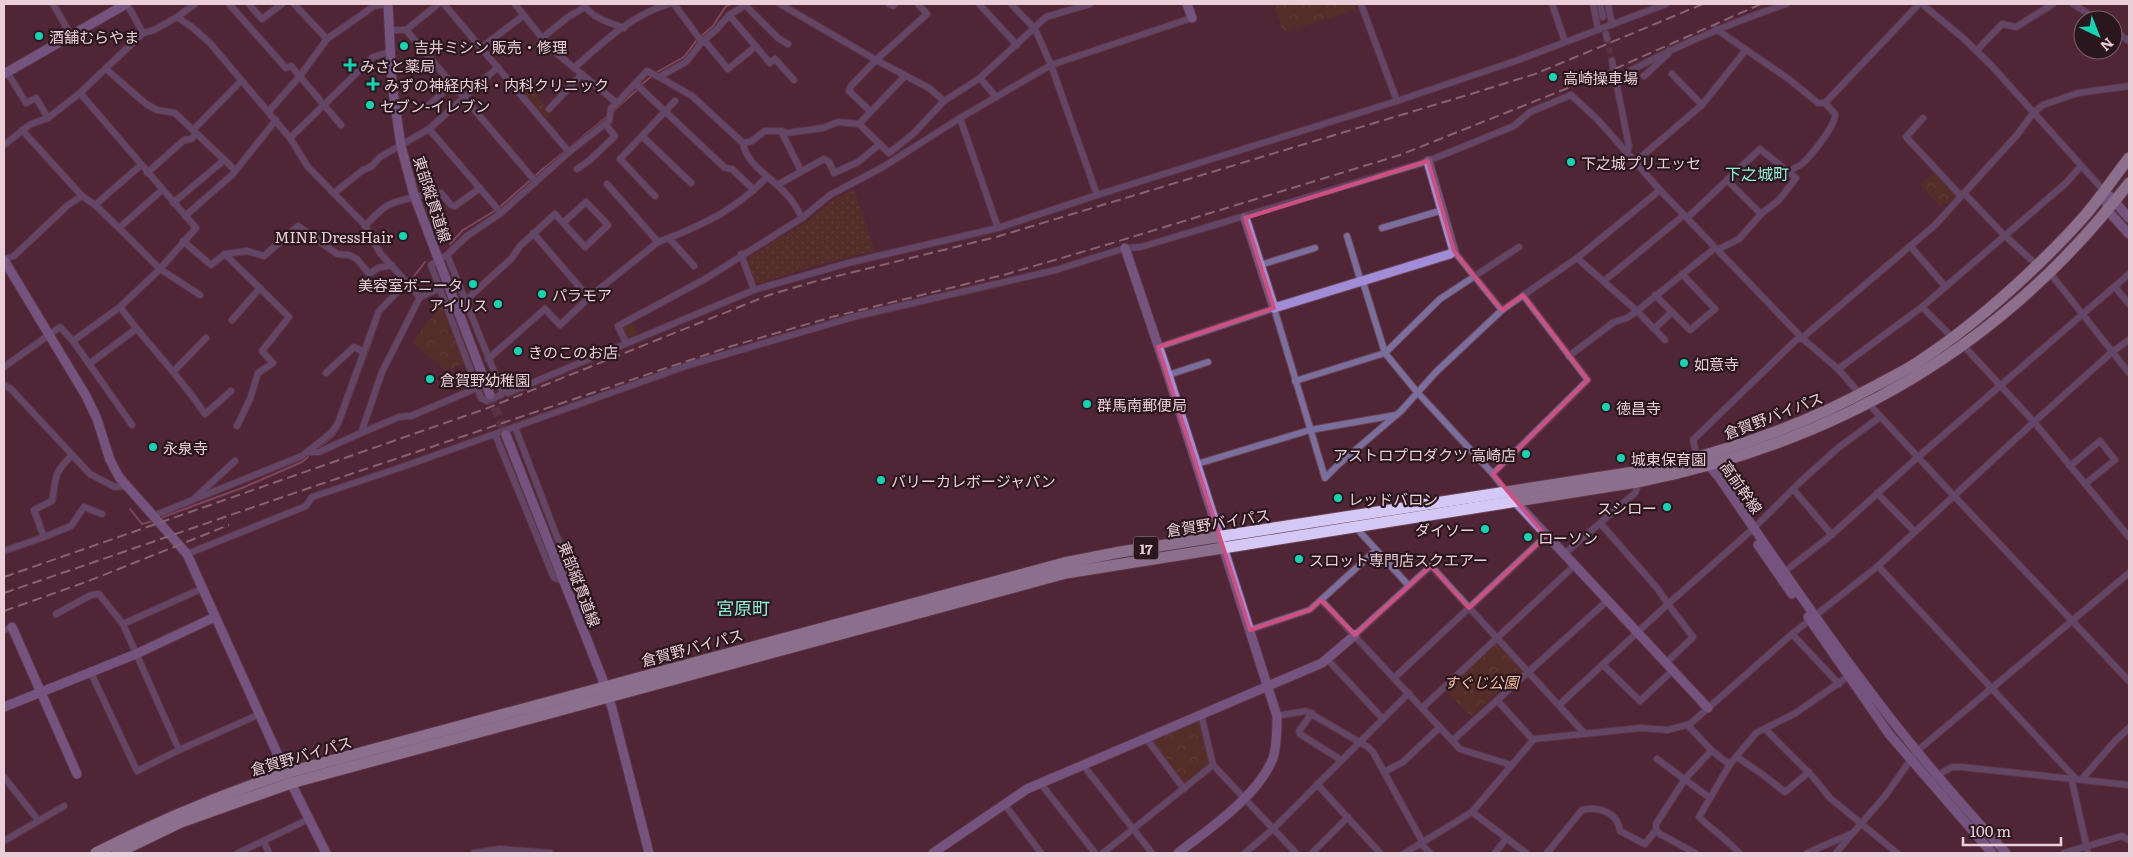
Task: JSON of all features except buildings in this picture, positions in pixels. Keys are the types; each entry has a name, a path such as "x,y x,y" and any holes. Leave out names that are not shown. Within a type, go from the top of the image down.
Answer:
{"highway":[{"name":"倉賀野バイパス","path":"96,853 186,810 225,794 607,692 1066,573 1507,492 1705,463 1860,394 1917,363 1953,338 1986,311 2064,238 2129,158"},
{"name":"倉賀野バイパス","path":"1222,543 1358,526 1637,482 1787,440 1869,404 1963,345 1996,321 2050,273 2108,211 2129,183"},
{"name":"倉賀野バイパス","path":"117,853 181,822 288,778"}],"street":[{"path":"53,4 71,35"},
{"path":"48,118 36,98 26,103 5,73 127,4 143,33"},
{"path":"4,145 31,124 48,118 80,93 143,33 154,30 177,17 194,4"},
{"path":"229,4 286,68 291,66 326,104 341,125"},
{"path":"249,4 262,19 282,4"},
{"path":"294,4 327,40"},
{"path":"269,111 300,76 327,40 374,6 387,4"},
{"name":"東部縦貫道線","path":"387,4 389,52 401,146 415,197 490,394"},
{"path":"388,30 406,30 438,4"},
{"path":"444,4 569,152"},
{"path":"515,4 542,39 574,68 617,102"},
{"path":"574,68 642,14 665,4"},
{"path":"674,4 728,69 756,46"},
{"path":"658,77 686,62 703,41 729,15 747,4 748,8 778,38 788,44"},
{"path":"780,4 876,60 891,66 905,76 929,88 944,101"},
{"path":"889,4 893,6 895,4"},
{"path":"870,110 849,91 851,86 876,60 927,14 918,4"},
{"path":"978,4 1017,45"},
{"path":"1011,4 1035,29 1051,65 1097,195"},
{"path":"743,143 752,141 765,131 787,133 838,122 859,124 889,153 913,134 944,101 980,78 1046,18 1090,4"},
{"path":"626,344 618,326 682,293 741,254 802,218 830,195 883,167 960,118 1051,65 1192,18 1187,4"},
{"path":"1361,4 1398,101"},
{"path":"1552,4 1565,42"},
{"path":"1593,4 1598,29"},
{"path":"1600,4 1603,17"},
{"path":"1608,4 1612,25"},
{"path":"447,255 502,391 508,393 754,290 852,262 998,228 1398,101 1666,4"},
{"path":"1615,79 1669,49 1716,29 1786,4"},
{"path":"1716,29 1790,80 1818,103 1825,103 1921,4 1977,50 2034,112 2080,167 2116,201 2129,218"},
{"path":"1977,50 2002,24 2016,28 2053,4"},
{"path":"542,39 585,5 589,12 624,28"},
{"path":"729,15 770,63 775,59 794,80"},
{"path":"482,47 523,16"},
{"path":"177,17 210,43 269,111 290,138 308,167 366,226 380,253 420,297"},
{"path":"406,30 536,182"},
{"path":"1644,76 1668,54 1669,49"},
{"path":"1635,162 1702,105 1745,50"},
{"path":"290,138 373,57 389,52"},
{"path":"1612,61 1629,146 1627,153"},
{"path":"334,193 363,170 372,166 380,158 429,130 498,67"},
{"path":"106,69 146,104 157,110 175,113 235,170"},
{"path":"502,391 502,394 484,401 481,398 431,265 447,255 467,236 500,213 569,152 609,121 611,108 647,71 692,96 743,143 744,152 786,194 802,218"},
{"path":"549,109 582,74"},
{"path":"1672,74 1702,105"},
{"path":"859,124 870,110 905,76"},
{"path":"980,78 996,97"},
{"path":"148,173 184,140 191,139 195,132 241,81"},
{"path":"635,83 725,168 732,169 754,190"},
{"path":"426,107 452,84"},
{"path":"1705,463 1696,452 1693,440 1796,340 1802,338 1911,247 2017,135 2034,112 2043,105 2078,93 2129,86"},
{"path":"73,341 120,306 160,269 196,228 80,93"},
{"path":"187,554 306,506 312,497 689,365 857,316 1056,270 1125,248 1141,248 1245,218 1428,160 1514,126 1530,112 1571,95 1597,119 1660,190 1802,338 1838,370 2129,681"},
{"path":"655,196 620,160 675,101"},
{"path":"1788,173 1801,165 1834,125 1835,114 1825,103"},
{"path":"960,118 998,228"},
{"path":"1923,118 1906,137 2004,235 2037,264"},
{"path":"185,216 232,175 276,120"},
{"path":"577,169 590,160 615,136 604,124"},
{"path":"22,130 82,196 95,205 160,269 200,295"},
{"path":"429,130 500,213"},
{"path":"781,131 801,171"},
{"path":"642,136 692,183"},
{"path":"777,185 824,159 827,159 834,173 858,162 880,144"},
{"path":"1569,356 1614,322 1627,318 1637,311 1716,249 1739,239 1761,214 1780,200 1796,178 1760,149 1728,181 1686,217 1604,281"},
{"path":"173,203 223,160"},
{"path":"1428,160 1454,251 1502,310"},
{"path":"95,205 141,165"},
{"path":"1838,370 1922,307 2066,183 2080,167"},
{"path":"488,359 545,309 560,325 589,298 658,242 718,217 754,190 767,177"},
{"path":"1728,181 1761,214"},
{"path":"607,184 658,242"},
{"path":"366,226 383,207 394,201 432,192 441,193 454,206 480,188"},
{"path":"119,228 162,190"},
{"path":"1245,218 1325,478 1397,415 1417,392 1502,310 1577,258 1660,190"},
{"path":"2104,191 2108,211 2129,234"},
{"path":"82,196 68,205 14,256 4,260 86,396 97,419 110,460 125,486 187,554 288,778 326,853"},
{"path":"466,300 511,260 520,246 555,214 585,247 608,226 586,202 564,222"},
{"path":"1382,228 1443,210"},
{"path":"183,242 211,265 225,254 247,251 264,256 298,226 337,254 350,255 369,274 378,268 392,265"},
{"path":"533,233 589,298"},
{"path":"1348,236 1385,353 1417,392 1493,474 1515,502 1708,708"},
{"path":"669,238 694,266"},
{"path":"1911,247 1945,286"},
{"path":"1125,248 1197,464 1277,716 1276,738 1272,759 1252,791 1178,853"},
{"path":"1260,265 1315,248"},
{"path":"1295,381 1385,353 1440,299 1519,248"},
{"path":"1158,347 1274,308 1450,254 1454,251"},
{"path":"225,254 289,317 262,351 273,363 258,373 250,398 237,426"},
{"path":"741,254 754,290"},
{"path":"1577,258 1637,311 1664,340"},
{"path":"2050,273 2129,373"},
{"path":"1655,295 1690,330 1715,309 1682,274"},
{"path":"1784,572 1832,535 1877,493 2129,274"},
{"path":"153,516 307,452 332,432 338,423 379,311 406,283"},
{"path":"2115,287 2129,304"},
{"path":"232,320 260,288"},
{"path":"361,433 382,372 420,297 440,288"},
{"path":"1493,474 1588,380 1523,295"},
{"path":"120,306 157,355 174,371 205,414 232,391"},
{"path":"1922,307 1953,338"},
{"path":"1654,329 1672,312"},
{"path":"4,367 49,337 60,327 73,341 132,425"},
{"path":"89,364 136,329"},
{"path":"174,371 206,338"},
{"path":"1405,853 1472,812 1533,740 1641,728 1668,730 1687,725 1792,634 1878,566 2034,422 2112,352 2129,340"},
{"path":"1963,345 2034,422 2129,537"},
{"path":"326,373 354,347 364,352"},
{"path":"1168,375 1208,362"},
{"path":"4,385 16,395 71,456 98,481 115,487 125,486"},
{"path":"307,452 319,452 399,417 411,416 477,388"},
{"path":"1197,464 1310,430 1397,415"},
{"path":"1559,705 1668,604 1752,530 1838,448 1880,417"},
{"path":"495,434 554,578 564,581 570,572 515,427"},
{"name":"東部縦貫道線","path":"506,435 607,692 649,853"},
{"path":"2070,466 2100,441 2115,460 2085,484"},
{"path":"44,537 34,510 52,501 57,470 71,456"},
{"path":"192,500 235,461"},
{"name":"高前幹線","path":"1705,463 1812,618 1917,751 2006,853"},
{"path":"1564,554 1635,494 1637,482"},
{"path":"1793,489 1832,535"},
{"path":"1877,493 1915,532"},
{"path":"4,551 71,526 84,507 102,514"},
{"path":"1601,524 1657,588 1694,637 1640,701 1603,665"},
{"path":"1358,526 1360,532 1409,586"},
{"name":"高前幹線","path":"1752,530 1784,572 1849,676 1889,734 1992,853"},
{"path":"1394,678 1546,536"},
{"path":"1250,630 1310,610 1376,550"},
{"path":"933,853 1027,789 1328,660 1431,566 1585,734"},
{"path":"1422,708 1574,566"},
{"path":"1878,566 2076,778 2085,845 2088,853"},
{"path":"1836,853 1885,796 1910,758 1917,751 2129,573"},
{"path":"123,624 203,588"},
{"path":"56,614 91,594 99,594 123,624 179,750"},
{"path":"1321,600 1460,749 1511,765"},
{"path":"1453,740 1607,601"},
{"path":"4,707 136,654 215,617"},
{"path":"8,629 77,774"},
{"path":"1792,634 1839,684"},
{"path":"1328,660 1383,719"},
{"path":"91,673 137,770 260,714"},
{"path":"1739,853 1729,841 1715,833 1698,816 1730,764 1756,733 1794,714 1849,676"},
{"path":"1245,853 1273,829 1409,693"},
{"path":"1497,700 1533,740"},
{"path":"1277,716 1301,710 1312,713 1373,752 1422,843 1430,853"},
{"path":"1312,713 1300,734 1341,760"},
{"path":"1201,714 1213,766 1296,853"},
{"path":"1687,725 1713,754 1730,764"},
{"path":"1384,772 1403,762 1440,727"},
{"path":"2076,778 2129,728"},
{"path":"1766,729 1809,772 1830,798 1898,853"},
{"path":"1146,738 1184,788"},
{"path":"1547,853 1582,810 1588,809 1602,810 1614,816 1619,822 1620,831 1645,844 1656,830 1658,819 1685,779 1711,751"},
{"path":"1737,757 1785,792 1809,772"},
{"path":"1657,759 1710,798"},
{"path":"1083,765 1152,853"},
{"path":"1103,853 1213,766"},
{"path":"1938,776 1952,767 2076,778 2129,785"},
{"path":"4,777 6,786 38,820"},
{"path":"1041,784 1095,853"},
{"path":"1317,784 1380,853"},
{"path":"1005,805 1040,853"},
{"path":"4,841 64,806"},
{"path":"1472,812 1526,853"},
{"path":"1312,853 1348,817"},
{"path":"238,853 308,819"},
{"path":"1656,830 1695,853"},
{"path":"1807,853 1853,833"},
{"path":"2064,853 2085,845 2122,836 2129,840"},
{"path":"1494,853 1506,838"},
{"path":"264,842 270,853"},
{"path":"474,853 500,849 550,853"}],"highlighted area":[{"path":"1428,161 1454,251 1502,310 1523,295 1588,380 1493,474 1546,536 1469,608 1431,566 1355,635 1321,600 1310,610 1250,630 1158,347 1274,308 1245,218"}],"green space":[{"path":"1274,4 1354,4 1356,10 1283,32"},
{"path":"530,76 542,92 537,98 551,113 546,119 518,86"},
{"path":"1934,172 1957,195 1948,204 1945,202 1940,206 1920,185"},
{"path":"854,190 875,251 813,266 758,284 755,282 747,262 749,257 808,221 834,199"},
{"path":"443,304 465,363 446,371 412,342 425,324 436,314 431,308"},
{"path":"632,322 639,336 630,340 626,338 622,329 623,325"},
{"name":"すぐじ公園","path":"1496,643 1522,670 1471,716 1445,690"},
{"path":"1201,714 1213,765 1184,789 1145,738"}],"waterway":[{"path":"657,72 684,57 696,41 713,26 726,6 731,4"},
{"path":"641,85 653,75"},
{"path":"612,112 638,89"},
{"path":"500,207 607,117"},
{"path":"450,244 463,230 496,210"},
{"path":"411,280 425,262"},
{"path":"319,447 334,435 340,426 373,337"},
{"path":"160,518 242,488 302,462 308,457"},
{"path":"130,509 142,524 153,521"}],"tunnel":[{"path":"1607,39 1612,61"},
{"path":"490,395 506,435"}],"railway":[{"path":"4,577 485,409 769,295 813,282 996,237 1535,74 1703,4"},
{"path":"4,593 732,346 832,317 1007,274 1400,155 1603,74 1761,4"},
{"path":"4,611 86,582 229,525"}],"place":[{"name":"酒舗むらやま","path":"39,36"},
{"name":"吉井ミシン 販売・修理","path":"404,46"},
{"name":"みさと薬局","path":"350,65"},
{"name":"高崎操車場","path":"1553,77"},
{"name":"みずの神経内科・内科クリニック","path":"373,84"},
{"name":"セブン-イレブン","path":"370,105"},
{"name":"下之城プリエッセ","path":"1571,162"},
{"name":"MINE DressHair","path":"403,236"},
{"name":"美容室ボニータ","path":"473,284"},
{"name":"パラモア","path":"542,294"},
{"name":"アイリス","path":"498,304"},
{"name":"きのこのお店","path":"518,351"},
{"name":"如意寺","path":"1684,363"},
{"name":"倉賀野幼稚園","path":"430,379"},
{"name":"群馬南郵便局","path":"1087,404"},
{"name":"徳昌寺","path":"1606,407"},
{"name":"永泉寺","path":"153,447"},
{"name":"アストロプロダクツ 高崎店","path":"1526,454"},
{"name":"城東保育園","path":"1621,458"},
{"name":"バリーカレボージャパン","path":"881,480"},
{"name":"レッドバロン","path":"1338,498"},
{"name":"スシロー","path":"1667,507"},
{"name":"ダイソー","path":"1485,529"},
{"name":"ローソン","path":"1528,537"},
{"name":"スロット専門店スクエアー","path":"1299,559"}],"district":[{"name":"下之城町","path":"1757,173"},
{"name":"宮原町","path":"743,607"}]}
